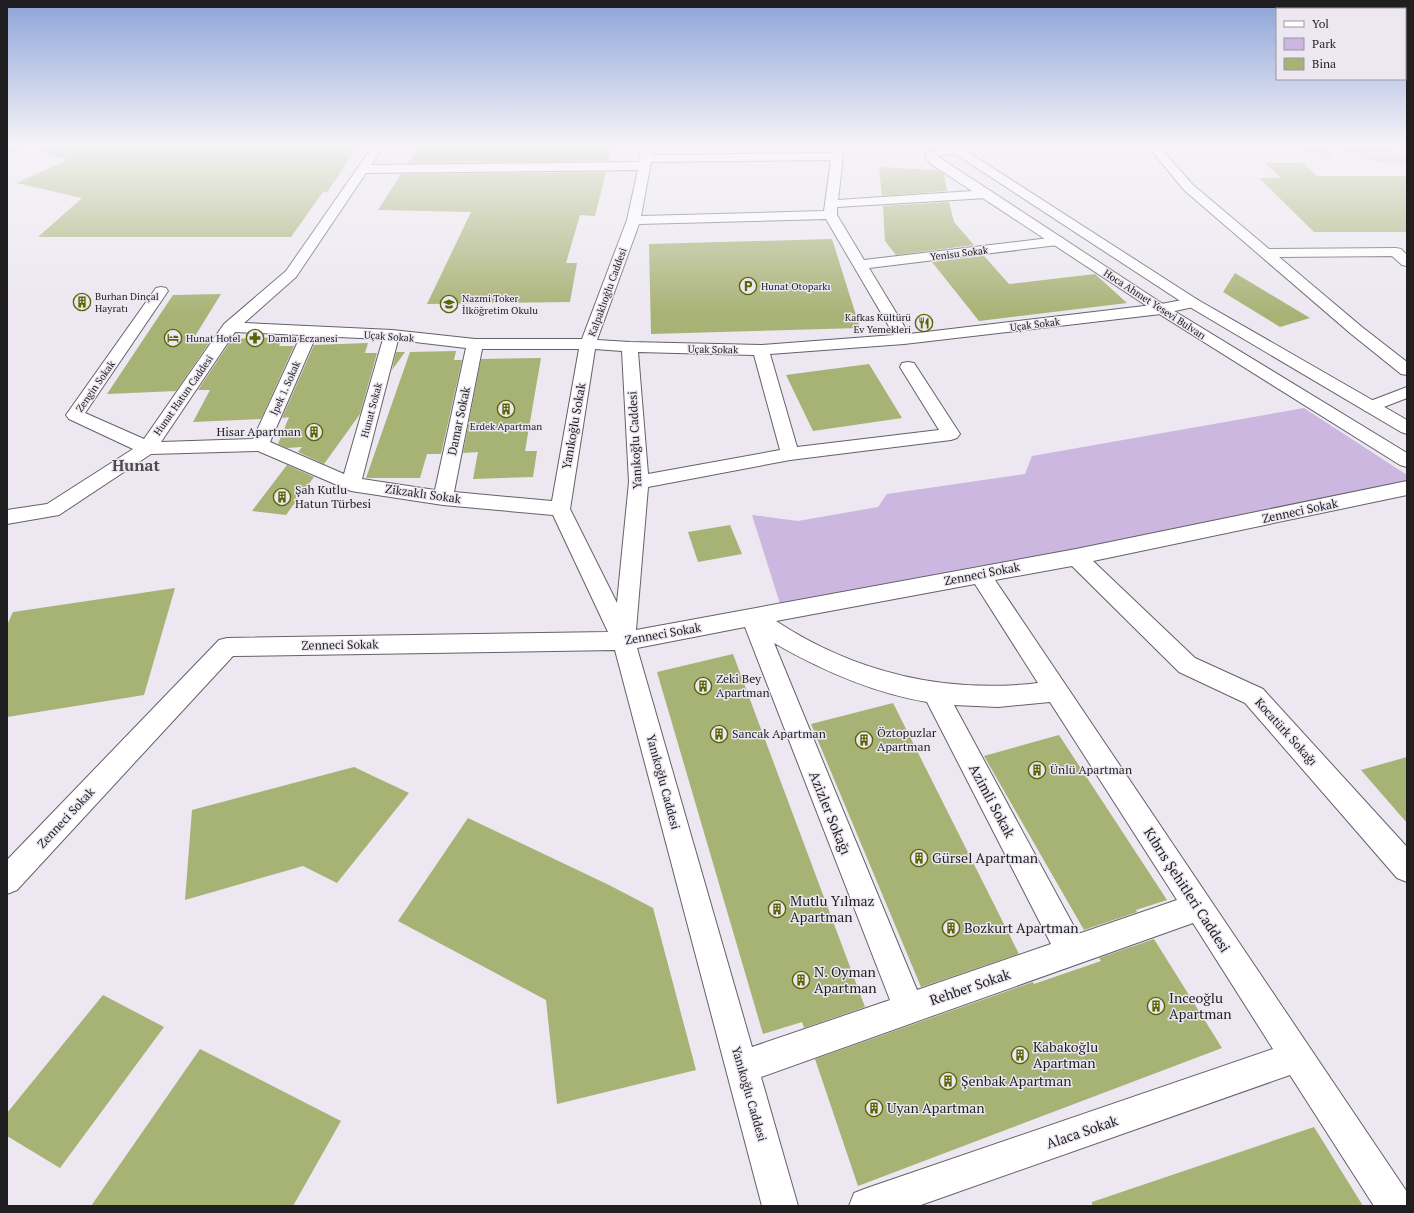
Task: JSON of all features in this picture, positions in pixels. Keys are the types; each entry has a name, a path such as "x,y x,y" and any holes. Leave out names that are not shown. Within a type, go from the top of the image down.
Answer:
{"street":[{"name":"Hunat Hatun Caddesi","path":"7,517 52,510 147,448 230,327 291,274 341,203"},
{"name":"Kalpaklıoğlu Caddesi","path":"588,344 634,220 637,203"},
{"path":"832,203 831,210 860,265 904,339"},
{"path":"634,220 831,210 903,203"},
{"name":"Hoca Ahmet Yesevi Bulvarı","path":"1000,203 1161,309 1407,461"},
{"name":"Hoca Ahmet Yesevi Bulvarı","path":"1040,203 1193,303 1407,428"},
{"path":"1206,203 1356,330 1407,370"},
{"name":"Yenisu Sokak","path":"860,265 1058,241"},
{"path":"1265,254 1396,252 1407,262"},
{"name":"Zengin Sokak","path":"147,448 75,415 161,291"},
{"name":"Uçak Sokak","path":"230,327 392,336 475,344 588,344 630,347 761,350 904,339 1161,309 1193,303"},
{"name":"İpek 1. Sokak","path":"260,445 310,332"},
{"name":"Hunat Sokak","path":"351,484 392,336"},
{"name":"Damar Sokak","path":"443,498 475,344"},
{"name":"Yanıkoğlu Sokak","path":"560,508 588,344"},
{"name":"Yanıkoğlu Caddesi","path":"630,347 639,482 624,641 780,1206"},
{"path":"761,350 790,454"},
{"path":"639,482 790,454 951,434 908,367"},
{"path":"1371,407 1407,392"},
{"name":"Zikzaklı Sokak","path":"147,448 260,445 351,484 443,498 560,508"},
{"name":"Zenneci Sokak","path":"7,880 227,647 624,641 1076,557 1407,488"},
{"path":"560,508 624,641"},
{"name":"Kocatürk Sokağı","path":"1076,557 1187,665 1254,696 1407,868"},
{"name":"Kıbrıs Şehitleri Caddesi","path":"980,575 1395,1206"},
{"path":"752,617 776,635 797,647 834,665 867,677 935,693 984,697 1018,696 1056,692"},
{"name":"Azizler Sokağı","path":"752,617 909,1009"},
{"name":"Azimli Sokak","path":"935,693 1071,952"},
{"name":"Rehber Sokak","path":"742,1067 1198,907"},
{"name":"Alaca Sokak","path":"867,1206 1297,1057"}],"green space":[{"path":"1304,408 1407,475 1407,490 782,610 752,515 798,521 878,507 887,494 1025,474 1032,456"}],"building":[{"path":"77,203 315,203 291,237 38,237"},
{"path":"383,203 598,203 595,216 580,215 566,263 577,263 570,302 427,304 471,212 378,210"},
{"path":"949,203 954,222 974,245 896,255 885,241 883,206"},
{"path":"1284,203 1407,203 1407,232 1314,232"},
{"name":"Hunat Otoparkı","path":"832,239 860,328 651,334 649,244"},
{"path":"984,256 1009,284 1095,274 1127,303 979,321 932,262"},
{"path":"1235,273 1310,318 1280,327 1223,292"},
{"path":"221,294 192,341 211,340 176,391 107,394 173,295"},
{"path":"283,337 279,346 294,346 261,419 193,422 210,390 198,390 232,339"},
{"path":"368,343 365,353 377,353 360,414 324,464 298,452 302,447 287,448 278,444 289,417 282,418 314,345"},
{"path":"456,351 454,360 462,360 441,454 427,454 420,478 366,478 410,352"},
{"path":"396,352 405,352 392,370"},
{"path":"541,358 525,451 537,451 533,477 473,479 478,452 463,453 481,359"},
{"path":"869,364 902,418 813,431 786,375"},
{"name":"Şah Kutlu Hatun Türbesi","path":"287,465 314,477 286,515 252,511"},
{"path":"730,525 742,554 698,562 688,532"},
{"path":"175,588 144,695 7,717 7,625 13,612"},
{"path":"733,654 865,1007 804,1028 802,1022 763,1034 657,672"},
{"path":"893,703 1019,954 921,987 811,724"},
{"path":"1059,735 1167,900 1084,930 984,756"},
{"path":"1407,757 1407,823 1361,770"},
{"path":"354,767 409,793 337,883 303,866 185,900 192,810"},
{"path":"468,818 609,885 653,908 696,1070 557,1104 546,1000 398,921"},
{"path":"1154,939 1222,1048 858,1186 815,1059 1033,982 1034,984 1101,961 1099,958"},
{"path":"103,995 164,1027 60,1168 7,1136 7,1113"},
{"path":"200,1049 341,1121 293,1206 91,1206"},
{"path":"1314,1127 1363,1206 1092,1206 1092,1202"}],"place":[{"name":"Hunat Otoparkı","path":"748,286"},
{"name":"Burhan Dinçal Hayratı","path":"82,302"},
{"name":"Nazmi Toker İlköğretim Okulu","path":"449,304"},
{"name":"Kafkas Kültürü Ev Yemekleri","path":"924,323"},
{"name":"Hunat Hotel","path":"173,338"},
{"name":"Damla Eczanesi","path":"255,338"},
{"name":"Erdek Apartman","path":"506,409"},
{"name":"Hisar Apartman","path":"314,432"},
{"name":"Şah Kutlu Hatun Türbesi","path":"282,497"},
{"name":"Zeki Bey Apartman","path":"703,686"},
{"name":"Sancak Apartman","path":"719,734"},
{"name":"Öztopuzlar Apartman","path":"864,740"},
{"name":"Ünlü Apartman","path":"1037,770"},
{"name":"Gürsel Apartman","path":"919,858"},
{"name":"Mutlu Yılmaz Apartman","path":"777,909"},
{"name":"Bozkurt Apartman","path":"951,928"},
{"name":"N. Oyman Apartman","path":"801,980"},
{"name":"Inceoğlu Apartman","path":"1156,1006"},
{"name":"Kabakoğlu Apartman","path":"1020,1055"},
{"name":"Şenbak Apartman","path":"948,1081"},
{"name":"Uyan Apartman","path":"874,1108"}],"district":[{"name":"Hunat","path":"136,465"}]}
